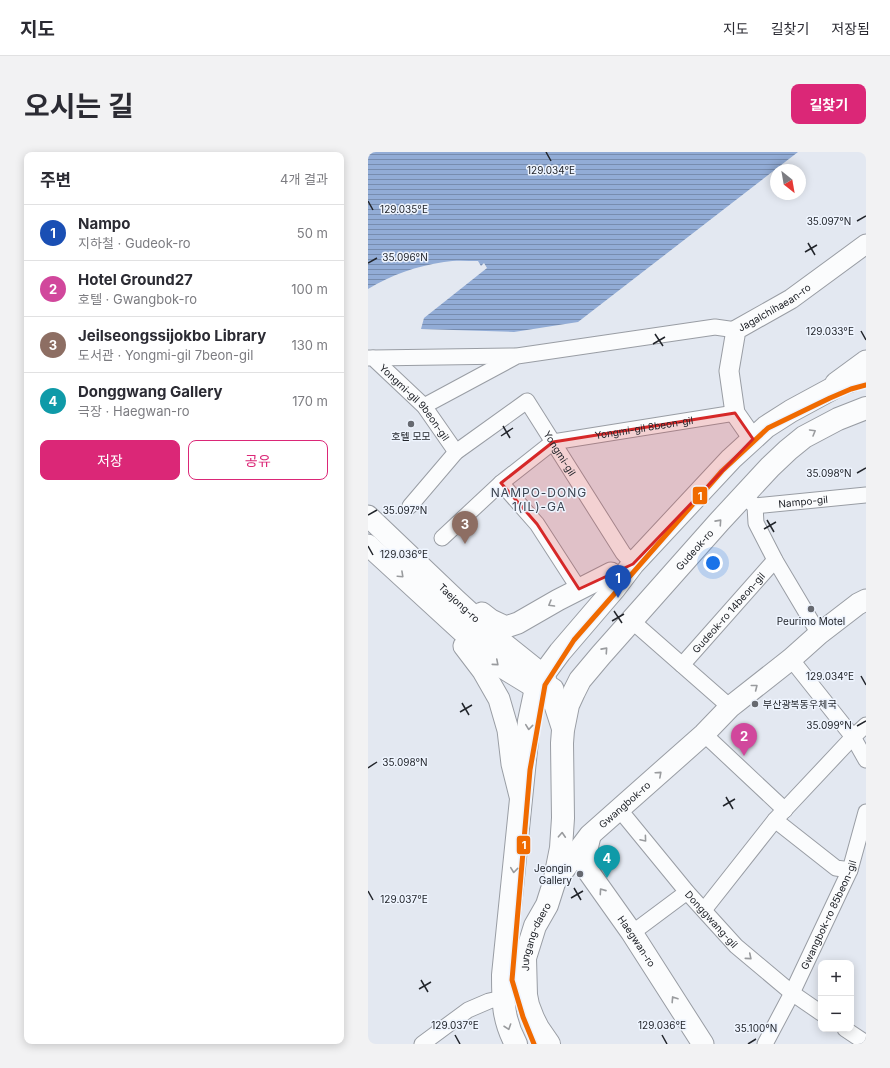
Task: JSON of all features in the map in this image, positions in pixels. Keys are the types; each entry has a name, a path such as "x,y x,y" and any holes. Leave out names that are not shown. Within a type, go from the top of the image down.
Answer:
{"main road":[{"path":"825,392 866,361"},
{"path":"516,1044 506,1022 503,998 503,975 529,721 543,684 560,652 614,589 633,564 731,459 766,427 791,411 839,385 866,376"},
{"name":"Gudeok-ro","path":"563,730 568,705 580,680 719,522 749,501 770,467 804,437 838,419 866,409"},
{"name":"Taejong-ro","path":"368,516 543,684"},
{"name":"Taejong-ro","path":"368,545 500,666 543,684"},
{"path":"455,599 476,609 491,620 506,627 518,623 579,589 633,564"},
{"name":"Gwangbok-ro","path":"554,883 590,835 704,734 730,707 791,659 819,634 858,604 866,600"},
{"path":"452,622 462,644 483,671 499,699 508,730 512,764 521,799"},
{"path":"543,684 568,685 580,680"},
{"path":"543,684 563,730"},
{"name":"Jungang-daero","path":"549,1044 536,1023 528,1005 526,995 525,958 535,926 547,905 554,883 561,848 563,818 563,730"},
{"name":"Haegwan-ro","path":"590,835 586,861 588,871 632,933 703,1044"}],"street":[{"name":"Jagalchihaean-ro","path":"753,439 735,413 729,371 736,330 791,300 866,244"},
{"path":"370,358 517,356 715,327 736,330"},
{"path":"424,406 517,356"},
{"name":"Yongmi-gil 9beon-gil","path":"370,358 424,406 456,452"},
{"name":"Yongmi-gil","path":"456,452 527,401 623,553 633,564"},
{"name":"Yongmi-gil 8beon-gil","path":"553,442 735,413"},
{"path":"442,538 501,483 553,442"},
{"path":"410,506 456,452"},
{"path":"501,483 537,524 579,589"},
{"name":"Nampo-gil","path":"749,501 866,495"},
{"path":"749,501 756,523 775,560 819,634"},
{"name":"Gudeok-ro 14beon-gil","path":"682,665 775,560"},
{"path":"632,621 730,707"},
{"path":"791,659 853,737 866,760"},
{"path":"704,910 780,815 853,737 866,726"},
{"path":"704,734 780,815 836,868 850,870"},
{"name":"Donggwang-gil","path":"619,809 688,892 736,946 792,993 818,1011"},
{"name":"Gwangbok-ro 85beon-gil","path":"765,1044 792,993 850,870 866,812"},
{"path":"632,933 688,892"},
{"path":"422,1044 468,1010 489,1001 503,998"},
{"path":"850,1032 866,1043"}],"highlighted area":[{"path":"735,413 753,439 633,564 579,589 537,524 501,483 553,442"}],"water":[{"path":"368,152 798,152 782,164 770,164 770,174 578,322 514,332 421,329 424,318 487,268 484,263 481,266 478,261 452,261 424,266 395,275 368,289"}],"transit line":[{"name":"1","path":"534,1044 523,1017 512,980 530,770 545,685 574,640 722,471 768,428 830,398 851,389 866,385"}],"place":[{"name":"호텔 모모","path":"411,424"},
{"name":"Jeilseongssijokbo Library","path":"465,544"},
{"name":"Nampo","path":"618,598"},
{"name":"Peurimo Motel","path":"811,609"},
{"name":"부산광복동우체국","path":"755,704"},
{"name":"Hotel Ground27","path":"744,756"},
{"name":"Jeongin Gallery","path":"580,874"},
{"name":"Donggwang Gallery","path":"607,878"}],"district":[{"name":"NAMPO-DONG 1(IL)-GA","path":"539,499"}]}
